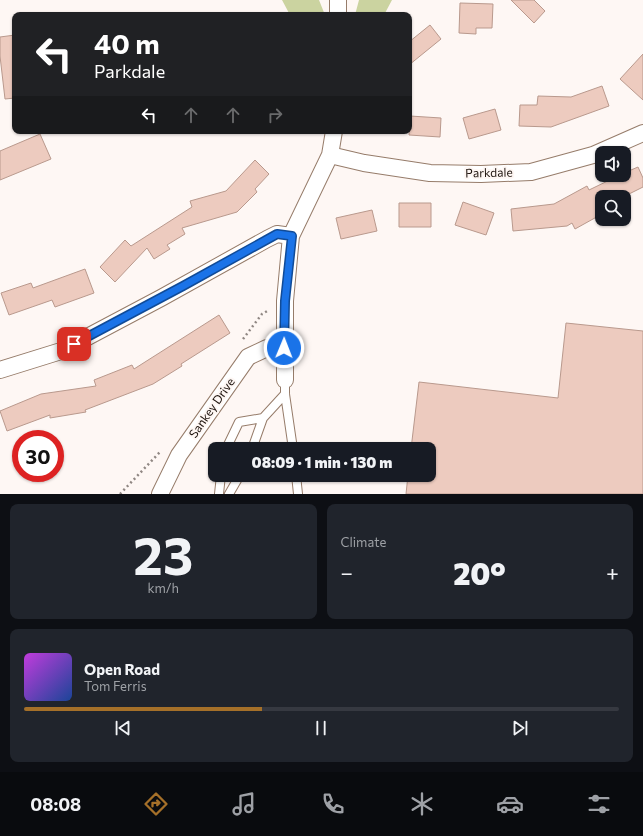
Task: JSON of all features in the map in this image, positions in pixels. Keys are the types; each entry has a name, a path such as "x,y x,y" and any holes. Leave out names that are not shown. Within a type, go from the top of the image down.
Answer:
{"street":[{"path":"338,0 338,12"},
{"name":"Parkdale","path":"330,155 364,164 430,173 481,174 531,172 593,155 643,132"},
{"path":"285,387 285,301 292,236 330,155 334,134"},
{"path":"0,370 61,351 154,302 277,234 292,236"},
{"name":"Sankey Drive","path":"160,494 179,455 248,357 267,348 284,348"}],"lane":[{"path":"254,442 263,418 285,387"},
{"path":"285,387 292,442"},
{"path":"229,442 239,422 263,418"},
{"path":"219,494 220,482"},
{"path":"229,494 236,482"},
{"path":"297,482 298,494"}],"green space":[{"path":"282,0 319,0 324,12 288,12"},
{"path":"359,0 392,0 386,12 356,12"}],"building":[{"path":"511,0 534,0 545,11 534,23"},
{"path":"460,3 493,4 492,28 476,28 476,34 459,33"},
{"path":"430,25 441,39 412,63 412,40"},
{"path":"12,35 12,98 5,99 0,56 0,37"},
{"path":"643,54 643,100 620,79"},
{"path":"602,86 609,106 551,127 519,126 520,105 537,105 538,96 571,97"},
{"path":"495,109 501,130 469,139 463,118"},
{"path":"412,116 441,118 440,137 409,135 412,134"},
{"path":"40,134 51,159 0,180 0,151"},
{"path":"255,160 269,174 255,189 257,192 237,212 182,228 185,234 167,245 170,249 154,259 147,248 115,282 100,267 125,240 131,246 192,207 190,201 226,191"},
{"path":"638,167 643,178 643,187 631,193 631,190 595,190 595,218 575,229 572,223 567,226 513,231 511,209 554,204 587,186 589,190 606,182 631,182 631,170"},
{"path":"463,202 494,213 486,235 455,225"},
{"path":"399,203 431,203 431,227 399,227"},
{"path":"372,210 377,231 341,239 336,218"},
{"path":"85,269 94,293 55,307 52,300 9,315 1,293 31,283 33,288"},
{"path":"219,315 230,333 181,364 182,366 153,384 85,410 86,412 50,418 50,415 7,431 0,411 41,394 96,386 94,380 132,365 134,369"},
{"path":"566,323 643,331 643,494 406,494 407,482 436,482 436,442 412,442 419,382 558,398"}],"route":[{"path":"74,344 217,268 277,234 292,236 285,301 284,348"}]}
